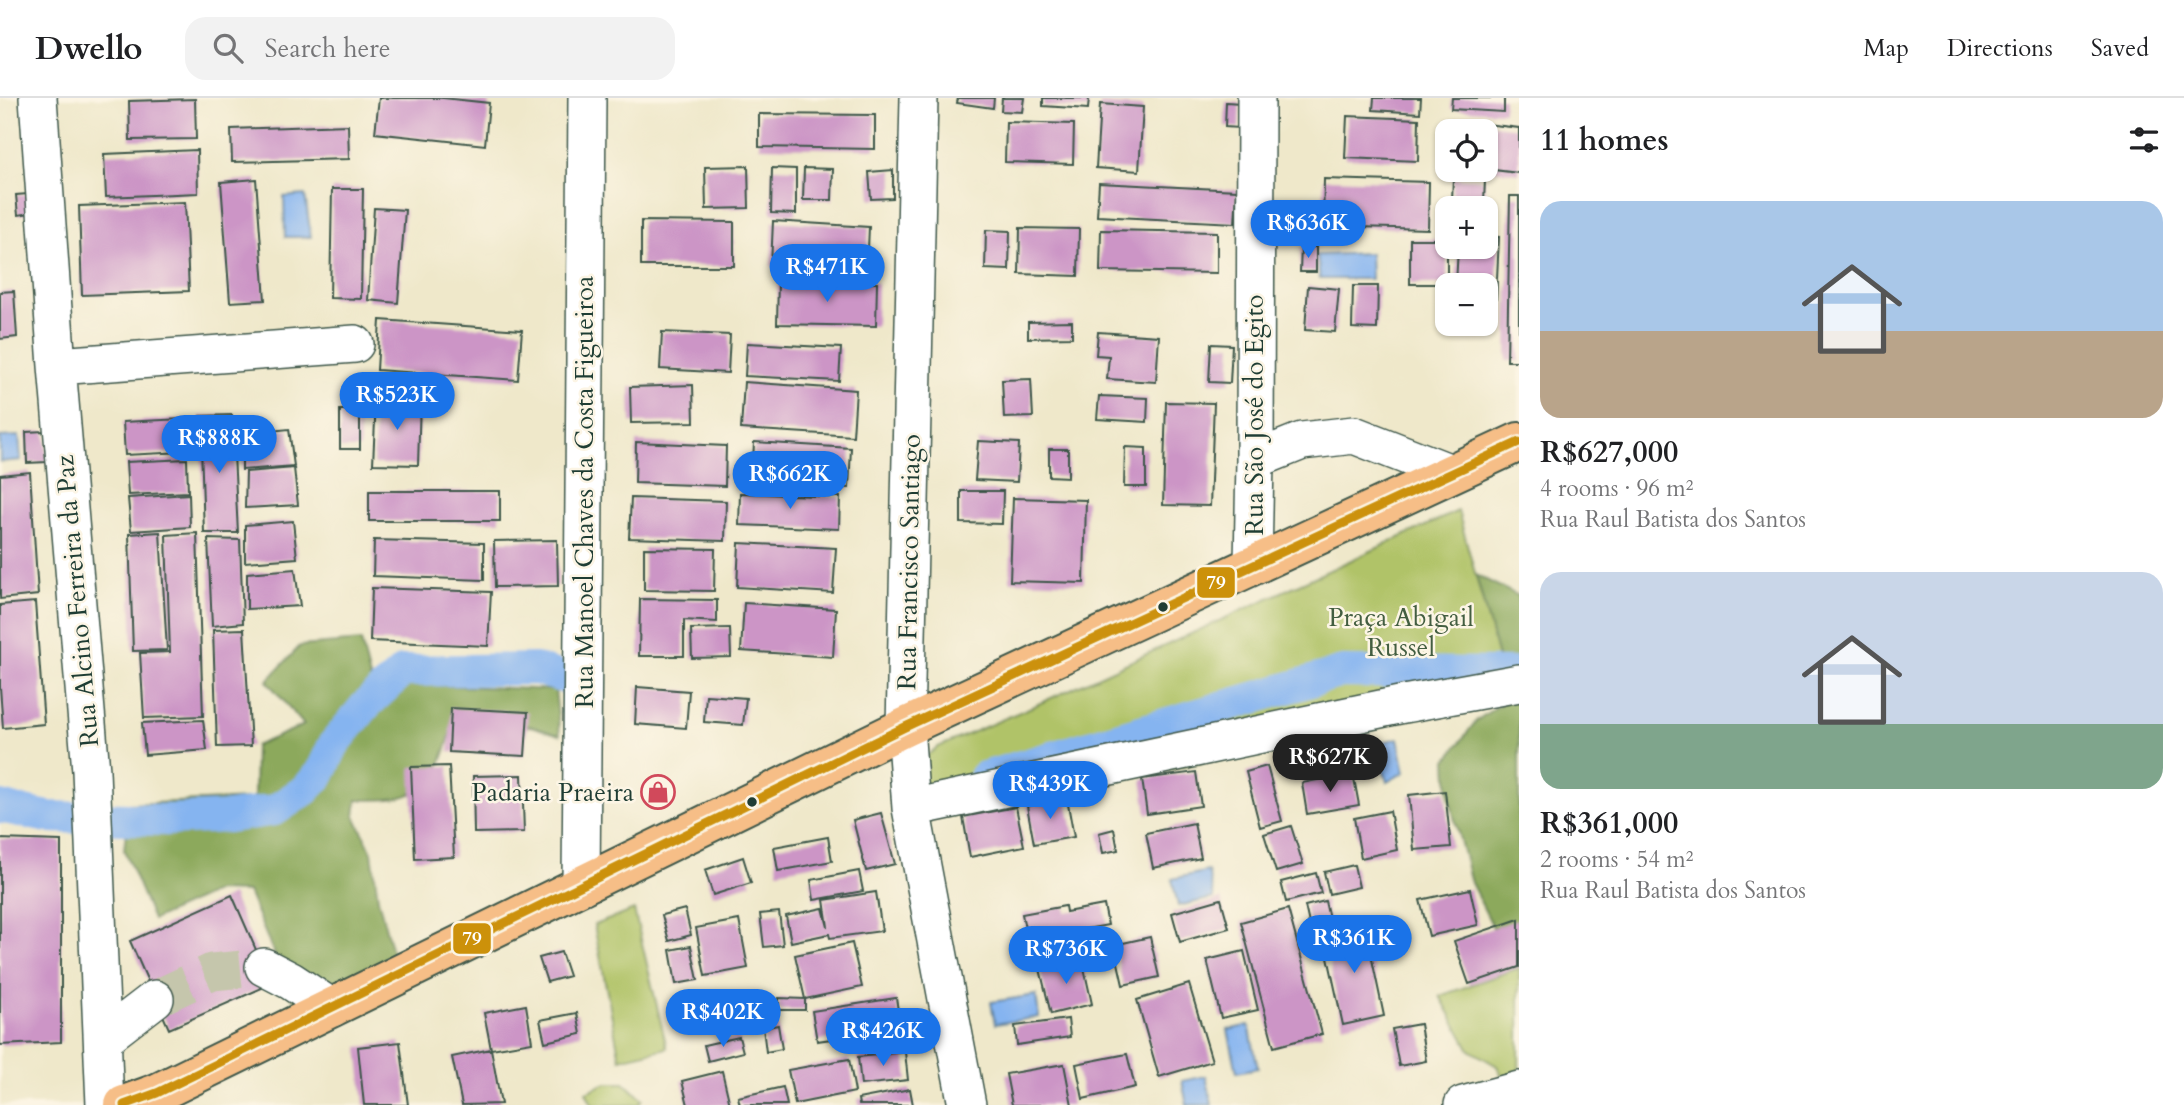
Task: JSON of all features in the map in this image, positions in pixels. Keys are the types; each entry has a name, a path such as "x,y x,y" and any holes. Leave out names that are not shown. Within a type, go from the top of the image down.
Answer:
{"main road":[{"path":"124,1105 157,1093 905,727 1519,442"}],"street":[{"name":"Rua Alcino Ferreira da Paz","path":"38,98 93,813 105,1105"},
{"name":"Rua Manoel Chaves da Costa Figueiroa","path":"581,886 587,98"},
{"name":"Rua Francisco Santiago","path":"919,98 905,727 911,808 967,1105"},
{"name":"Rua São José do Egito","path":"1253,564 1256,98"},
{"path":"57,366 355,344"},
{"path":"1255,460 1302,440 1354,435 1451,473"},
{"path":"911,808 1404,704 1519,683"},
{"path":"264,967 292,981 332,1008"},
{"path":"103,1039 155,999"},
{"path":"1463,1105 1519,1090"}],"green space":[{"name":"Praça Abigail Russel","path":"1458,511 1509,698 923,821 922,759 938,747 1036,705"},
{"path":"1476,575 1519,596 1519,934 1501,943 1471,883 1449,797 1447,760 1476,721 1509,698"},
{"path":"361,641 370,678 408,684 555,690 560,735 530,726 452,728 442,760 423,787 397,798 357,800 355,816 372,852 378,899 394,959 296,1006 248,892 217,891 153,920 124,850 129,804 254,799 255,746 304,725 267,681 300,646"},
{"path":"634,910 667,1048 620,1059 594,925"},
{"path":"1519,968 1519,1077 1504,1081 1497,1066 1470,1050 1440,996"},
{"path":"606,1083 624,1083 643,1099 638,1105 592,1105 586,1092"}],"water":[{"path":"305,195 311,237 285,237 284,197"},
{"path":"1370,253 1371,279 1320,279 1317,255"},
{"path":"19,436 21,460 0,462 0,437"},
{"path":"1398,738 1405,772 1387,782 1376,744"},
{"path":"0,796 46,807 77,806 79,831 52,830 0,820"},
{"path":"1208,871 1214,898 1178,906 1172,879"},
{"path":"1036,995 1039,1017 995,1024 991,1002"},
{"path":"1249,1025 1258,1068 1237,1072 1228,1030"},
{"path":"1206,1076 1212,1105 1187,1105 1182,1081"}],"building":[{"path":"379,98 443,98 489,103 485,145 375,133"},
{"path":"958,98 994,98 993,108 957,103"},
{"path":"1002,98 1024,98 1022,112 1001,111"},
{"path":"1043,98 1089,98 1088,109 1043,106"},
{"path":"1374,98 1421,98 1420,113 1373,110"},
{"path":"1452,98 1504,98 1504,112 1451,109"},
{"path":"195,99 196,139 130,140 129,101"},
{"path":"1226,102 1240,103 1239,128 1225,127"},
{"path":"1100,104 1143,107 1139,171 1096,168"},
{"path":"759,114 875,115 875,149 759,147"},
{"path":"1347,116 1419,119 1418,161 1345,158"},
{"path":"1006,122 1074,124 1073,164 1005,162"},
{"path":"348,125 349,159 232,162 231,129"},
{"path":"1498,126 1519,128 1519,173 1498,170"},
{"path":"197,150 198,193 106,197 104,154"},
{"path":"748,166 749,208 706,209 705,167"},
{"path":"772,168 796,169 796,214 771,213"},
{"path":"804,168 833,169 832,200 803,200"},
{"path":"893,170 893,198 871,199 869,172"},
{"path":"256,179 265,300 230,302 221,182"},
{"path":"1324,179 1429,182 1428,229 1323,226"},
{"path":"1453,182 1485,182 1484,196 1452,196"},
{"path":"1099,183 1237,190 1235,223 1097,216"},
{"path":"332,189 363,189 361,299 330,298"},
{"path":"28,194 30,213 18,215 16,195"},
{"path":"1510,196 1519,196 1519,361 1507,361"},
{"path":"185,202 189,291 82,295 79,206"},
{"path":"374,208 405,210 398,303 368,300"},
{"path":"641,221 734,222 734,266 641,266"},
{"path":"773,221 869,227 867,271 771,266"},
{"path":"1020,228 1079,229 1078,276 1019,274"},
{"path":"986,230 1010,231 1009,270 985,269"},
{"path":"1101,230 1217,232 1217,273 1100,271"},
{"path":"1410,239 1435,239 1435,259 1447,259 1447,273 1435,273 1435,284 1410,284"},
{"path":"1301,247 1316,247 1316,272 1300,272"},
{"path":"1457,259 1498,259 1497,273 1457,273"},
{"path":"778,281 877,283 876,326 777,324"},
{"path":"1308,286 1339,289 1335,332 1305,330"},
{"path":"1353,286 1378,286 1377,329 1352,328"},
{"path":"14,291 17,337 0,339 0,292"},
{"path":"380,320 522,330 518,380 377,370"},
{"path":"1072,321 1072,337 1028,338 1028,322"},
{"path":"662,332 730,335 728,373 660,369"},
{"path":"1098,332 1159,336 1156,382 1107,379 1109,356 1096,355"},
{"path":"747,343 841,348 839,381 745,376"},
{"path":"1211,344 1232,345 1230,383 1209,382"},
{"path":"1031,379 1033,417 1004,418 1002,380"},
{"path":"744,382 856,390 853,436 741,429"},
{"path":"693,385 694,422 631,423 630,387"},
{"path":"1099,396 1148,398 1147,422 1097,419"},
{"path":"376,399 420,400 418,465 373,464"},
{"path":"1166,402 1214,403 1210,506 1163,505"},
{"path":"340,410 360,410 360,449 340,449"},
{"path":"232,415 238,533 204,533 200,416"},
{"path":"183,419 184,452 125,455 123,422"},
{"path":"289,429 294,466 242,470 242,434"},
{"path":"45,431 47,462 27,463 26,432"},
{"path":"978,441 1019,443 1017,482 975,480"},
{"path":"636,442 726,446 725,486 635,483"},
{"path":"754,442 851,448 849,488 752,481"},
{"path":"1125,447 1146,448 1146,487 1124,487"},
{"path":"1049,449 1068,449 1068,477 1049,476"},
{"path":"187,459 188,492 128,495 126,462"},
{"path":"294,468 298,505 245,508 246,472"},
{"path":"30,472 38,595 0,599 0,475"},
{"path":"369,491 500,491 500,521 369,521"},
{"path":"961,491 1003,491 1002,524 961,523"},
{"path":"740,493 840,497 839,529 739,525"},
{"path":"189,494 190,527 131,531 128,498"},
{"path":"631,498 726,501 725,541 629,538"},
{"path":"1013,498 1086,500 1084,583 1010,581"},
{"path":"293,521 297,558 245,562 245,525"},
{"path":"160,532 167,650 133,651 129,534"},
{"path":"197,533 203,716 144,718 140,653 170,652 166,535"},
{"path":"208,539 240,540 243,623 212,626"},
{"path":"374,540 484,543 484,580 373,576"},
{"path":"557,540 558,586 495,587 494,541"},
{"path":"739,543 836,548 833,593 737,587"},
{"path":"644,548 715,549 714,591 644,590"},
{"path":"295,569 300,606 247,609 247,573"},
{"path":"372,588 491,592 488,646 370,641"},
{"path":"640,599 717,600 717,622 684,620 684,656 639,656"},
{"path":"35,602 44,724 3,728 0,605"},
{"path":"744,603 836,609 833,657 741,651"},
{"path":"730,628 731,657 692,658 691,629"},
{"path":"244,629 251,746 217,747 213,630"},
{"path":"637,687 689,691 686,728 635,724"},
{"path":"706,695 746,698 743,725 704,722"},
{"path":"451,708 528,712 525,756 449,752"},
{"path":"203,720 207,750 145,755 142,723"},
{"path":"449,766 454,857 415,859 411,767"},
{"path":"1267,766 1282,821 1260,827 1246,772"},
{"path":"1196,772 1201,806 1147,814 1142,779"},
{"path":"1353,773 1359,805 1307,814 1302,783"},
{"path":"522,775 524,832 474,833 473,776"},
{"path":"1445,791 1451,847 1414,850 1409,795"},
{"path":"1067,799 1074,837 1034,844 1027,806"},
{"path":"1016,807 1024,846 970,857 963,817"},
{"path":"1390,811 1397,850 1361,858 1354,818"},
{"path":"881,813 895,864 866,871 853,820"},
{"path":"1194,823 1201,858 1153,868 1146,833"},
{"path":"1291,826 1303,864 1276,872 1264,834"},
{"path":"1114,829 1118,850 1103,853 1099,833"},
{"path":"828,837 832,861 778,871 774,847"},
{"path":"0,839 61,841 61,1042 0,1045"},
{"path":"743,857 751,883 713,895 705,870"},
{"path":"1354,865 1359,887 1329,894 1324,872"},
{"path":"859,871 863,891 814,900 811,880"},
{"path":"1316,873 1321,893 1286,902 1281,882"},
{"path":"1470,889 1478,925 1429,936 1420,900"},
{"path":"876,892 882,931 830,938 829,934 791,942 786,916 823,908 828,927 824,900"},
{"path":"232,895 271,984 169,1029 130,941"},
{"path":"1221,899 1229,928 1180,942 1172,913"},
{"path":"1325,901 1330,923 1310,928 1305,906"},
{"path":"1104,905 1108,925 1070,932 1074,953 1032,962 1022,914 1065,906 1066,912"},
{"path":"685,909 691,935 669,941 662,915"},
{"path":"1288,909 1322,1034 1274,1047 1241,922"},
{"path":"779,912 783,945 764,947 760,914"},
{"path":"1519,919 1519,967 1469,984 1454,941"},
{"path":"739,920 748,968 705,976 696,928"},
{"path":"1365,926 1384,1016 1343,1025 1323,934"},
{"path":"1150,937 1159,977 1123,985 1114,945"},
{"path":"852,943 862,987 805,999 795,955"},
{"path":"691,946 698,980 676,984 670,950"},
{"path":"1244,951 1258,1010 1221,1018 1207,960"},
{"path":"561,952 569,976 547,982 539,958"},
{"path":"1082,959 1092,1004 1051,1014 1040,969"},
{"path":"1189,984 1212,1061 1159,1077 1137,1000"},
{"path":"779,998 805,999 805,1010 779,1010"},
{"path":"896,998 901,1029 817,1041 812,1011"},
{"path":"526,1005 532,1042 491,1049 484,1013"},
{"path":"577,1013 581,1034 545,1042 540,1020"},
{"path":"1068,1019 1070,1037 1017,1045 1015,1026"},
{"path":"1420,1024 1426,1061 1399,1066 1392,1029"},
{"path":"778,1025 782,1049 766,1052 763,1028"},
{"path":"739,1037 743,1052 708,1061 704,1045"},
{"path":"400,1042 408,1105 364,1105 358,1047"},
{"path":"491,1049 501,1104 462,1105 452,1057"},
{"path":"905,1052 908,1080 861,1085 858,1057"},
{"path":"1127,1054 1135,1087 1083,1099 1076,1064"},
{"path":"849,1059 855,1092 795,1104 788,1070"},
{"path":"1064,1064 1072,1105 1012,1105 1006,1074"},
{"path":"722,1071 730,1105 688,1105 682,1081"},
{"path":"783,1087 787,1105 740,1105 738,1097"},
{"path":"910,1089 913,1105 859,1105 858,1099"}],"waterway":[{"path":"0,807 48,817 166,820 229,817 275,810 305,790 320,774 334,744 366,705 403,671 536,669 568,679"},
{"path":"984,777 1342,672 1512,673"}],"tunnel":[{"path":"155,999 212,972 264,967"}],"transit line":[{"name":"79","path":"124,1105 157,1093 905,727 1519,442"}],"place":[{"name":"Padaria Praeira","path":"658,792"}]}
